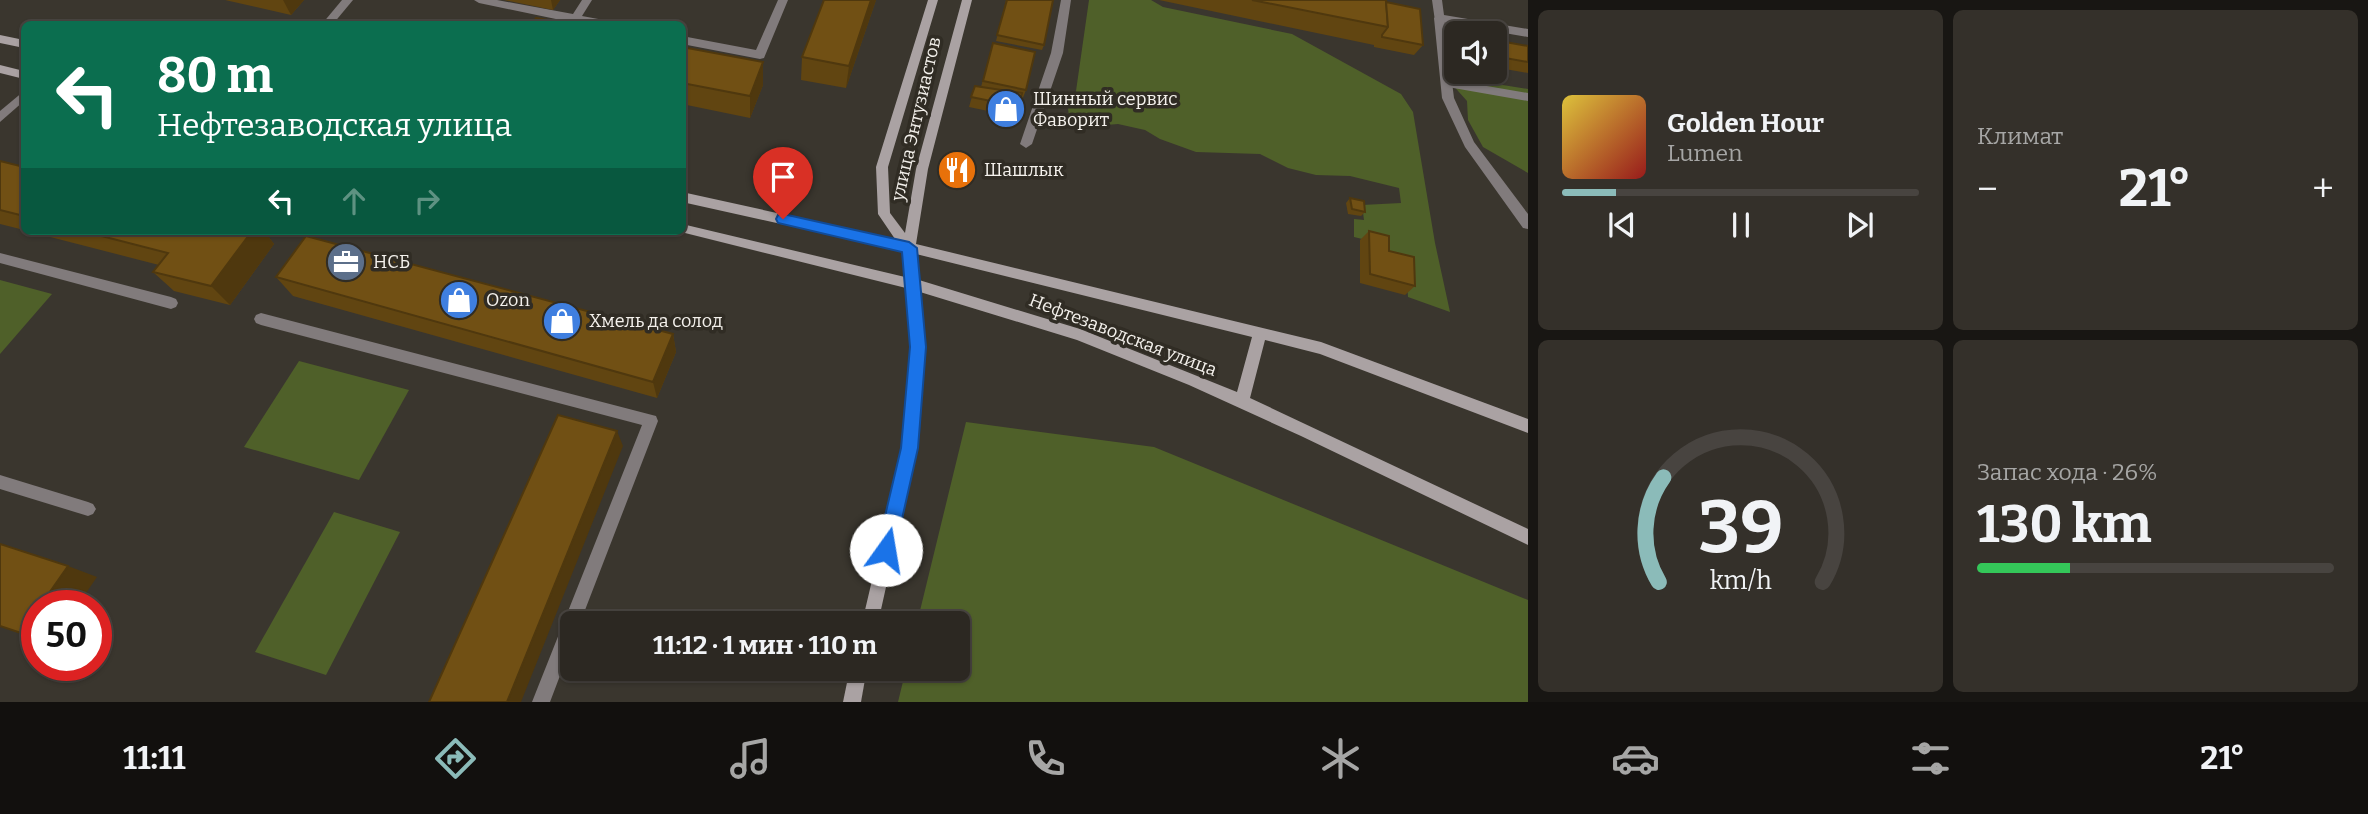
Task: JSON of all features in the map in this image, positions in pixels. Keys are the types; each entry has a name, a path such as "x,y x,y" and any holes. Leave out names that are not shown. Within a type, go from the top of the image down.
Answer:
{"main road":[{"name":"улица Энтузиастов","path":"909,248 884,214 882,167 933,0"},
{"name":"улица Энтузиастов","path":"873,611 910,448 918,347 909,248 922,169 967,0"},
{"path":"0,39 21,43"},
{"path":"0,69 21,74"},
{"name":"Нефтезаводская улица","path":"686,198 909,248 1321,348 1528,426"},
{"name":"Нефтезаводская улица","path":"686,230 911,283 1082,336 1242,402 1528,537"},
{"path":"1242,402 1260,332"},
{"path":"852,702 856,681"}],"street":[{"path":"330,21 348,0"},
{"path":"479,0 587,21"},
{"path":"575,19 587,0"},
{"path":"686,41 760,55 783,0"},
{"path":"1026,144 1057,53 1066,0"},
{"path":"1437,0 1444,64"},
{"path":"1439,18 1528,33"},
{"path":"1446,84 1448,98 1469,144 1528,225"},
{"path":"1452,84 1528,97"},
{"path":"0,118 21,98"},
{"path":"0,258 171,303"},
{"path":"261,319 650,421 541,702"},
{"path":"0,482 89,509"}],"green space":[{"path":"1089,0 1151,0 1163,7 1292,34 1401,94 1413,112 1435,243 1450,312 1408,297 1406,266 1379,243 1354,237 1354,219 1364,220 1362,205 1401,203 1399,188 1350,176 1316,175 1288,168 1260,154 1196,152 1160,139 1145,130 1118,124 1082,127 1070,122 1068,109 1076,91"},
{"path":"1452,84 1497,84 1528,89 1528,173 1483,147 1468,120 1467,101"},
{"path":"0,280 52,294 0,354"},
{"path":"299,361 409,390 359,480 244,447"},
{"path":"966,422 1154,447 1528,600 1528,702 898,702 903,681 970,681 970,611 920,611"},
{"path":"334,512 400,532 326,675 255,652"}],"building":[{"path":"824,0 871,0 849,66 802,57"},
{"path":"1007,0 1053,0 1044,45 997,35"},
{"path":"1252,0 1386,0 1388,27"},
{"path":"1386,2 1420,9 1423,45 1382,37 1388,27"},
{"path":"1507,42 1528,46 1528,62 1507,58"},
{"path":"993,43 1035,52 1026,90 983,81"},
{"path":"686,48 763,62 750,96 686,84"},
{"path":"975,86 1022,93 1017,112 990,105 991,101 971,97"},
{"path":"946,155 959,158 956,174 942,171"},
{"path":"0,161 21,166 21,215 0,210"},
{"path":"1350,198 1364,201 1365,212 1352,209"},
{"path":"1369,231 1389,236 1389,251 1414,257 1415,286 1370,274"},
{"path":"98,235 249,235 211,286 153,272 168,253"},
{"path":"306,236 673,334 653,382 276,277"},
{"path":"558,415 617,431 507,702 429,702"},
{"path":"0,544 68,566 51,590 21,590 21,633 0,626"}],"place":[{"name":"Шинный сервис Фаворит","path":"1006,109"},
{"name":"Шашлык","path":"957,170"},
{"name":"НСБ","path":"346,262"},
{"name":"Ozon","path":"459,300"},
{"name":"Хмель да солод","path":"562,321"}],"route":[{"path":"783,219 909,248 918,347 910,448 886,550"}]}
